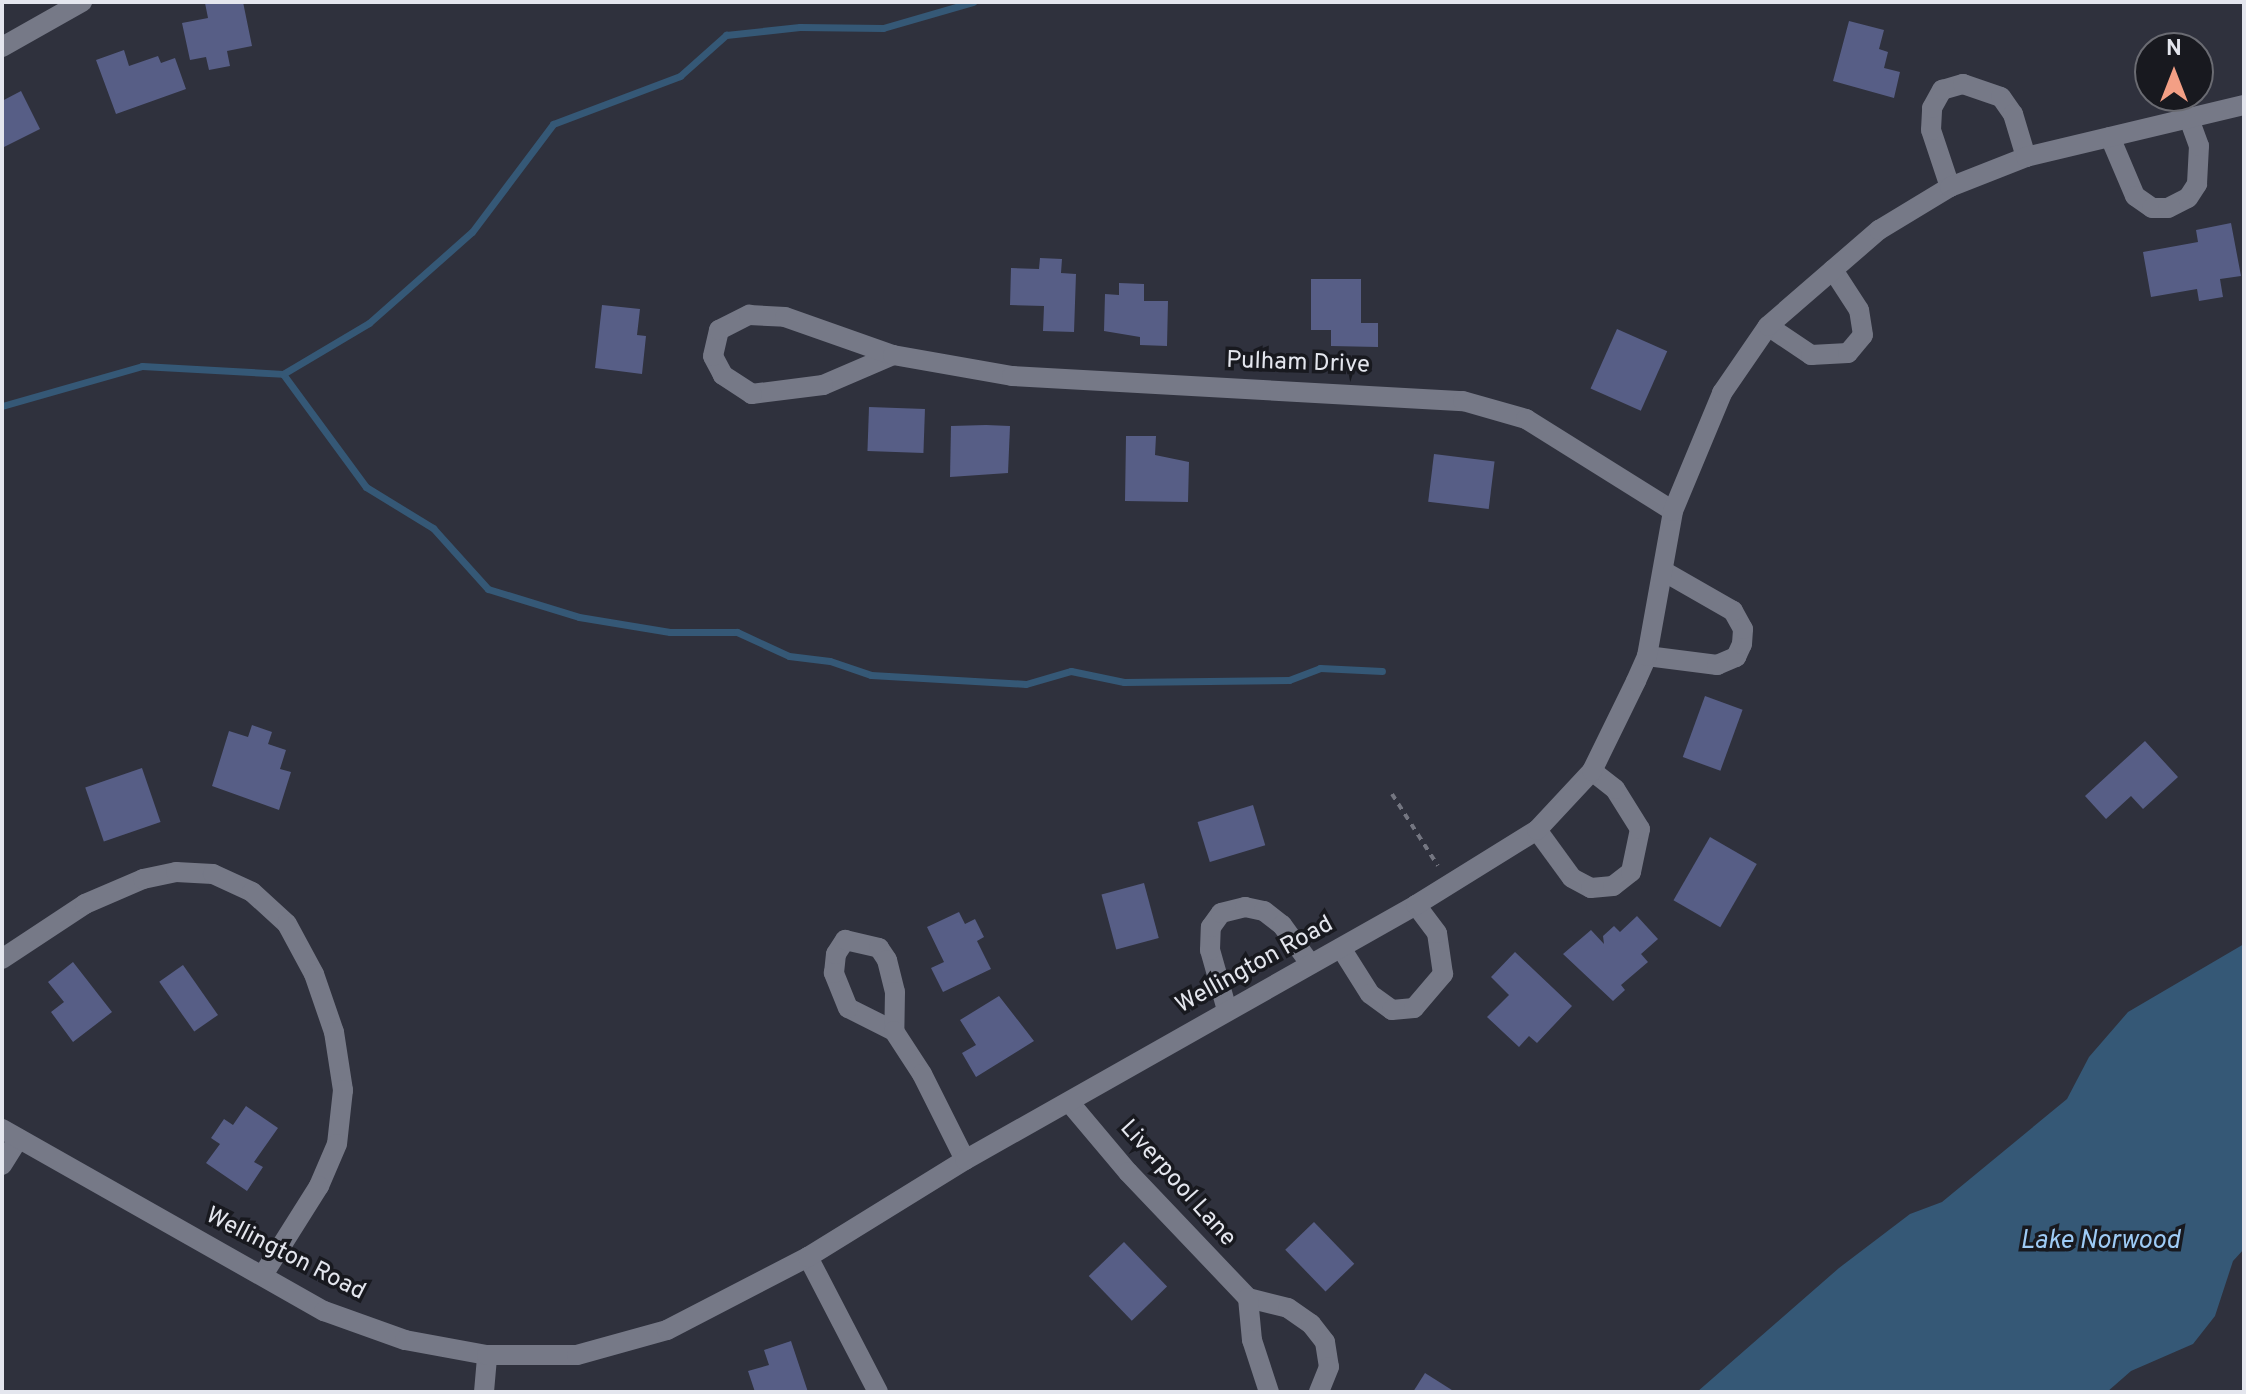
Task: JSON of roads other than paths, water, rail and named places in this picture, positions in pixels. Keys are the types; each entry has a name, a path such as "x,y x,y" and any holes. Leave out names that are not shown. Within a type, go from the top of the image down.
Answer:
{"street":[{"path":"2,47 82,2"},
{"path":"1950,187 1931,130 1932,108 1942,90 1963,84 2001,97 2013,114 2026,157"},
{"name":"Wellington Road","path":"10,1134 324,1311 392,1335 487,1355 577,1355 667,1330 808,1257 965,1160 1309,962 1341,948 1416,905 1537,830 1592,771 1647,656 1665,572 1673,511 1722,393 1768,326 1879,230 1950,187 2026,157 2244,105"},
{"path":"2110,137 2135,196 2152,208 2168,208 2188,198 2197,184 2199,146 2189,118"},
{"path":"1768,326 1811,355 1828,357 1848,353 1863,335 1854,299 1833,270"},
{"name":"Pulham Drive","path":"893,355 823,385 787,394 752,394 723,375 713,356 719,330 749,315 785,317 893,355 1012,376 1463,401 1526,419 1673,511"},
{"path":"1647,656 1717,665 1736,657 1742,644 1743,629 1733,611 1665,572"},
{"path":"1537,830 1572,878 1591,888 1613,886 1631,872 1640,829 1615,789 1592,771"},
{"path":"2,959 85,904 143,879 176,872 213,874 252,892 287,924 314,974 334,1032 343,1090 337,1144 319,1186 263,1275"},
{"path":"1341,948 1370,994 1392,1010 1414,1008 1443,974 1437,933 1416,905"},
{"path":"1227,1010 1210,950 1211,927 1221,913 1245,907 1264,911 1282,925 1309,962"},
{"path":"894,1031 965,1160"},
{"name":"Liverpool Lane","path":"1069,1102 1248,1298"},
{"path":"2,1165 10,1134"},
{"path":"808,1257 878,1392"},
{"path":"1269,1392 1258,1369 1248,1298 1288,1308 1325,1342 1329,1367 1319,1392"},
{"path":"484,1392 487,1355"}],"water":[{"name":"Lake Norwood","path":"2244,944 2244,1249 2233,1261 2215,1316 2193,1344 2131,1371 2107,1392 1697,1392 1839,1268 1910,1214 1942,1202 2067,1099 2089,1057 2128,1012"}],"waterway":[{"path":"2,406 142,366 283,374 369,323 472,232 553,124 680,76 726,35 800,27 883,28 973,2"},
{"path":"283,374 366,487 433,528 488,589 579,617 670,632 737,632 789,656 830,661 871,675 1026,684 1071,671 1124,682 1289,680 1320,668 1382,671"}]}
